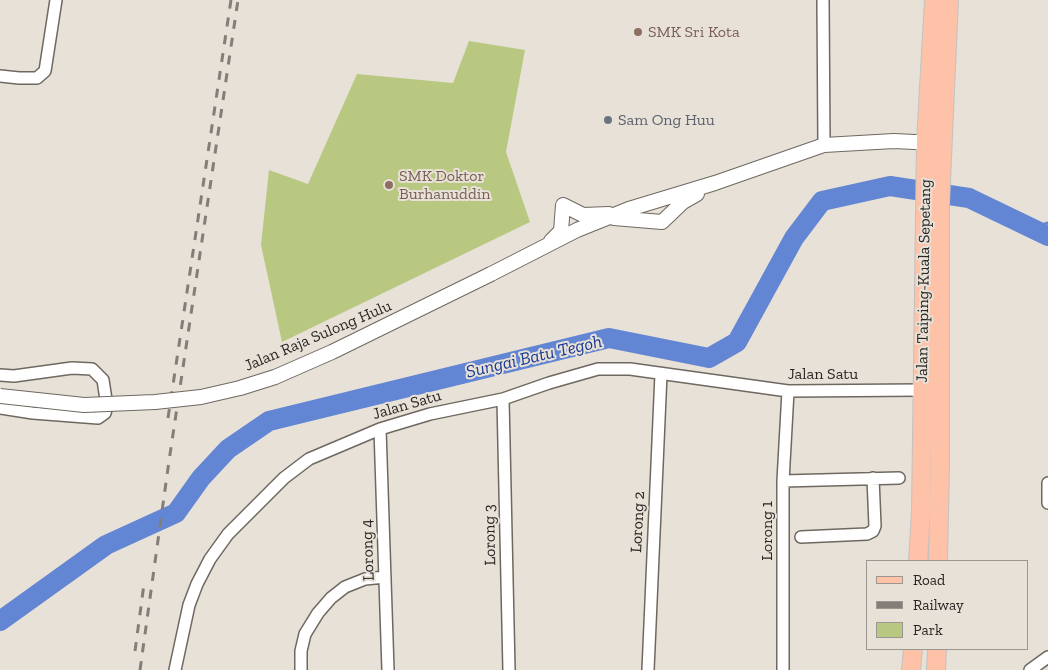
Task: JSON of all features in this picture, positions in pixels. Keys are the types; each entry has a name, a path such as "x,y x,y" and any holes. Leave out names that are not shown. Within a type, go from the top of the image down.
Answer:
{"main road":[{"name":"Jalan Taiping-Kuala Sepetang","path":"934,0 934,143"},
{"name":"Jalan Taiping-Kuala Sepetang","path":"938,560 940,468 933,162 949,0"},
{"name":"Jalan Taiping-Kuala Sepetang","path":"918,560 921,390 933,204"},
{"path":"911,670 913,650"},
{"path":"936,670 937,650"}],"street":[{"path":"0,76 37,78 45,71 56,0"},
{"path":"824,0 824,145"},
{"path":"545,247 561,231 563,205 584,215 601,215 629,210 715,183 824,145 894,141 934,143"},
{"path":"611,218 662,222 683,202 715,183"},
{"name":"Jalan Raja Sulong Hulu","path":"0,396 84,405 155,402 201,397 240,388 274,377 332,352 577,230 629,210"},
{"path":"0,375 14,376 72,368 92,369 103,380 107,406 105,413 98,418 33,413 0,408"},
{"name":"Jalan Satu","path":"175,670 189,606 197,584 210,560 228,534 284,478 309,459 380,429 430,414 502,399 598,369 630,369 788,392 921,390"},
{"name":"Lorong 2","path":"648,670 661,374"},
{"name":"Lorong 1","path":"783,670 783,481 788,392"},
{"name":"Lorong 3","path":"502,399 509,670"},
{"name":"Lorong 4","path":"380,429 388,670"},
{"path":"801,537 867,534 873,531 875,526 873,478"},
{"path":"783,481 899,478"},
{"path":"1048,483 1048,503"},
{"path":"301,670 301,651 305,634 318,613 331,598 345,587 365,579 385,577"},
{"path":"1030,670 1048,657"}],"green space":[{"path":"469,41 525,50 506,152 530,222 282,342 261,245 269,170 308,184 357,74 453,83"}],"waterway":[{"name":"Sungai Batu Tegoh","path":"0,621 106,545 176,513 201,478 228,449 269,421 609,338 709,358 737,342 794,238 822,201 890,186 969,198 1048,236"},
{"path":"1032,228 1048,223"}],"railway":[{"path":"168,418 231,0"},
{"path":"140,670 169,461 238,0"},
{"path":"135,651 144,584"}],"place":[{"name":"SMK Sri Kota","path":"638,32"},
{"name":"Sam Ong Huu","path":"608,120"},
{"name":"SMK Doktor Burhanuddin","path":"389,185"}]}
